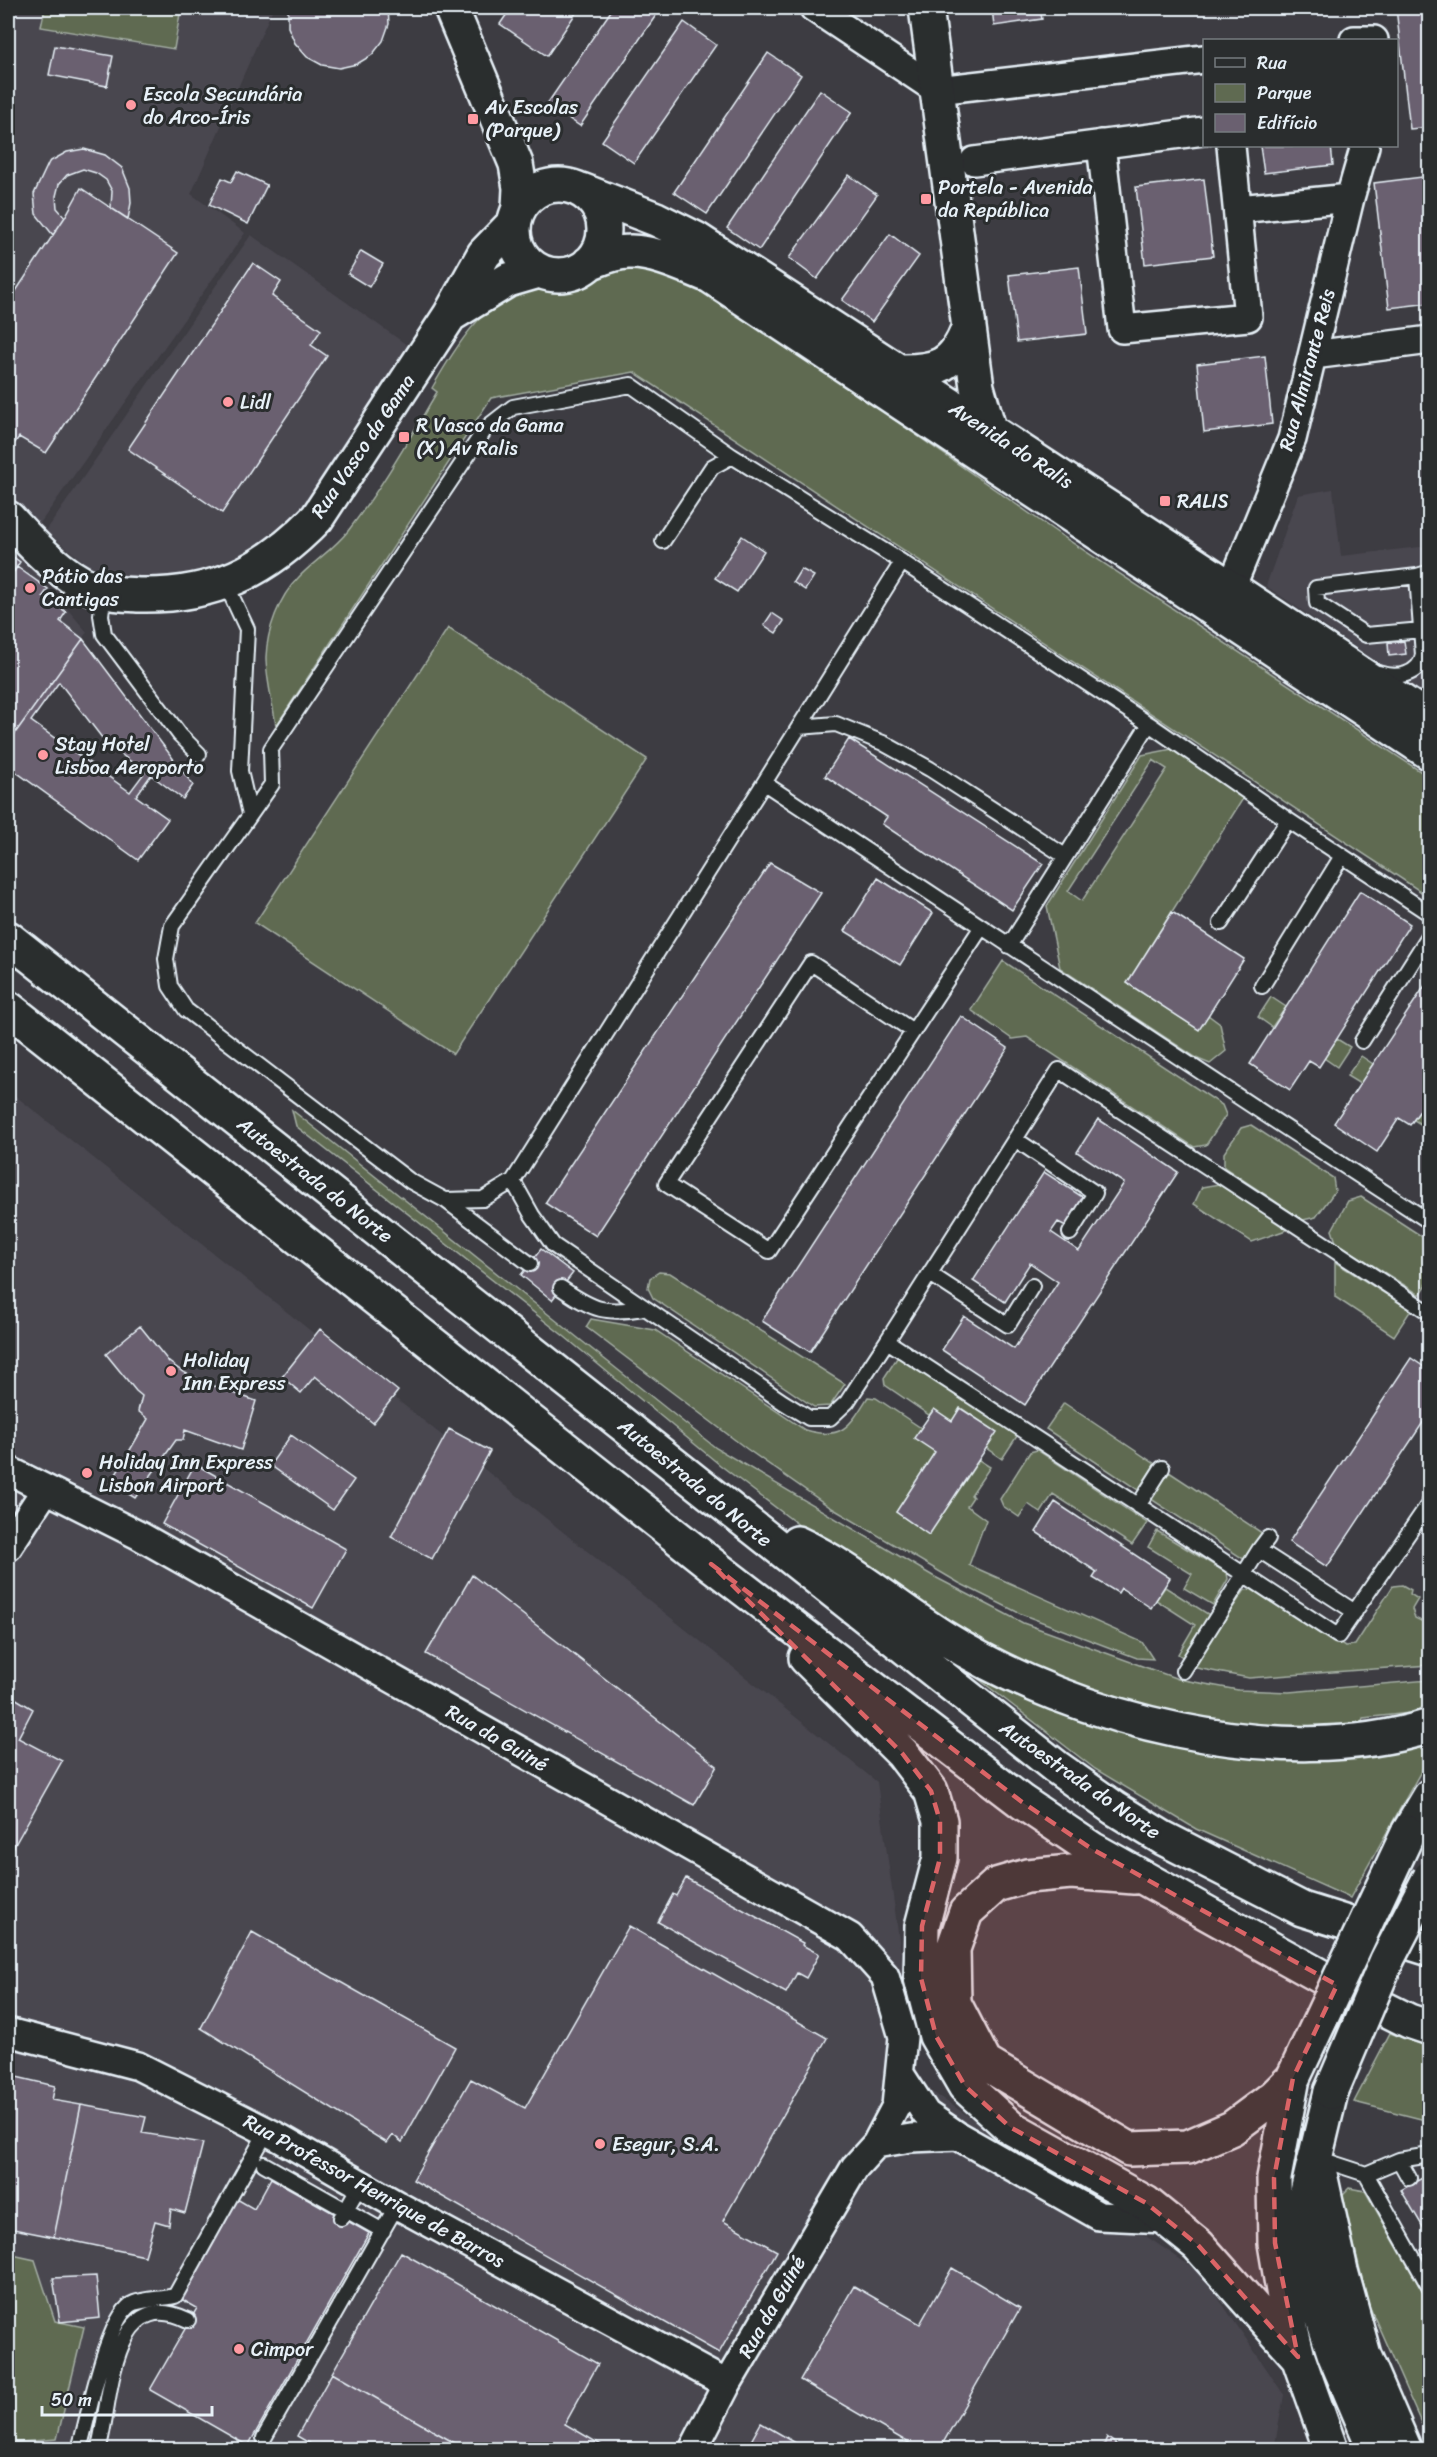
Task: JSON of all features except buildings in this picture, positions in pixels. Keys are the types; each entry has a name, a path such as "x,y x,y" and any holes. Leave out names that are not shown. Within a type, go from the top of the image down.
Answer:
{"main road":[{"path":"451,8 516,164 520,188 517,215 516,246 530,264 539,270 556,275 573,273 589,264 598,252 603,239 604,225 600,211 592,199 581,190 565,184 547,185 531,193 517,215"},
{"path":"926,8 968,329 977,387 990,432"},
{"name":"Avenida do Ralis","path":"581,190 656,219 696,239 1430,720"},
{"name":"Rua Vasco da Gama","path":"8,518 66,574 92,589 104,592 168,595 203,589 253,570 274,558 294,542 317,518 450,315 484,254 517,215"},
{"name":"Avenida do Ralis","path":"589,264 608,255 630,251 671,260 710,276 1430,753"},
{"name":"Rua Vasco da Gama","path":"450,315 508,280 539,270"},
{"path":"898,371 921,371 940,367 960,350 968,329"},
{"name":"Autoestrada do Norte","path":"8,938 1007,1730 1114,1808 1203,1860 1302,1909 1430,1949"},
{"path":"8,1008 711,1564 1022,1802 1092,1849 1143,1878 1329,1981 1409,2021 1430,2028"},
{"path":"748,1525 807,1548 845,1570 947,1640 1006,1671 1078,1702 1142,1721 1244,1741 1301,1744 1372,1739 1407,1733 1430,1726"},
{"path":"711,1564 902,1753 931,1791 940,1821 940,1858 922,1926 921,1978 936,2036 965,2086 1010,2127 1146,2203 1198,2244 1298,2357"},
{"path":"1327,2441 1298,2357 1285,2303 1275,2243 1274,2178 1293,2078 1408,1833 1430,1796"},
{"path":"1143,1878 1071,1872 1027,1876 996,1885 966,1912 953,1949 954,2003 986,2063 1129,2149 1188,2146 1232,2128 1275,2096 1293,2078"},
{"path":"1375,2450 1335,2356 1317,2301 1306,2228 1307,2192 1331,2092 1387,1960 1430,1877"},
{"path":"1317,2158 1341,2271 1364,2355 1405,2450"}],"street":[{"path":"814,8 937,90 1203,59"},
{"path":"974,161 1203,131"},
{"path":"1101,144 1122,329 1248,317 1231,147"},
{"name":"Rua Almirante Reis","path":"1231,588 1292,439 1350,198 1365,147"},
{"path":"1238,209 1350,198"},
{"path":"1313,355 1430,340"},
{"name":"Rua da Guiné","path":"8,1470 140,1536 849,1937 885,1976 903,2037 896,2106 876,2144 855,2167 727,2384 693,2450"},
{"path":"8,1546 46,1489"},
{"name":"Rua Professor Henrique de Barros","path":"8,2032 138,2066 267,2131 360,2185 727,2384"},
{"path":"900,2074 926,2114 958,2136 1099,2216 1166,2219"},
{"name":"Rua da Guiné","path":"855,2167 860,2137 879,2100 900,2074"},
{"path":"876,2144 912,2138 958,2136"}],"lane":[{"path":"530,1264 445,1200 410,1181 186,1010 170,986 166,959 172,926 272,784 271,749 486,428 513,407 632,385 732,456 902,562 1149,724 1430,914"},
{"path":"663,541 712,467 732,456"},
{"path":"445,1200 483,1199 513,1181 902,562"},
{"path":"1336,658 1385,675 1398,677 1415,670 1421,664 1423,655 1424,574 1316,588 1317,603 1366,635 1422,630"},
{"path":"225,582 247,629 240,771 250,814"},
{"path":"104,592 101,615 104,634 180,735 200,754"},
{"path":"799,727 836,724 883,743 930,769 1065,856"},
{"path":"1008,946 1149,724"},
{"path":"764,783 1008,946 1430,1222"},
{"path":"1221,923 1288,820"},
{"path":"1262,986 1342,856"},
{"path":"913,1031 811,963 666,1184 769,1251 981,928"},
{"path":"1362,1041 1430,934"},
{"path":"513,1181 553,1245 809,1418 830,1418 847,1402 1059,1070 1430,1313"},
{"path":"1015,1138 1095,1193 1070,1233"},
{"path":"930,1274 1008,1326 1032,1286"},
{"path":"561,1288 589,1307 616,1312 644,1308"},
{"path":"887,1341 1338,1636 1430,1502"},
{"path":"1138,1506 1162,1468"},
{"path":"1183,1671 1268,1538"},
{"path":"1259,1550 1355,1612"},
{"path":"83,2450 81,2442 107,2342 121,2312 133,2303 175,2296 267,2131"},
{"path":"1317,2158 1366,2174 1399,2160 1429,2155"},
{"path":"1399,2160 1409,2178"},
{"path":"264,2164 344,2213 384,2231"},
{"path":"1366,2174 1430,2288"},
{"path":"344,2213 360,2185"},
{"path":"264,2438 397,2205"},
{"path":"98,2450 112,2375 124,2337 134,2324 156,2313 177,2314 188,2320"}],"highlighted area":[{"path":"711,1564 1022,1802 1092,1849 1337,1985 1293,2078 1274,2178 1275,2243 1298,2357 1198,2245 1146,2203 1010,2127 965,2086 936,2036 921,1978 922,1926 940,1858 940,1821 931,1791 902,1753"}],"shaded area":[{"path":"8,8 273,8 191,194 245,233 19,553 87,632 8,741"},
{"path":"251,235 407,345 311,499 287,524 251,553 210,570 167,579 123,579 99,574 46,531"},
{"path":"1333,489 1341,556 1429,546 1429,697 1266,586 1298,495"},
{"path":"8,1090 877,1782 919,2083 1202,2274 1284,2395 1274,2449 8,2449"}],"green space":[{"path":"45,8 181,8 174,49 41,27"},
{"path":"621,269 649,271 688,282 759,326 1062,536 1429,777 1429,897 634,372 491,398 276,726 266,665 267,647 275,614 291,586 342,537 372,497 437,392 432,388 460,343 484,314 513,293 529,288 565,290 589,283"},
{"path":"448,628 647,759 453,1054 255,923"},
{"path":"1172,749 1244,797 1127,983 1198,1029 1208,1015 1220,1024 1226,1051 1210,1064 1198,1059 1060,968 1047,906 1142,755","holes":["1153,760 1167,769 1082,901 1068,891"]},
{"path":"1003,961 1222,1105 1226,1115 1206,1145 1194,1147 1027,1037 1012,1039 971,1010"},
{"path":"1271,997 1286,1007 1272,1027 1258,1017"},
{"path":"1337,1039 1350,1047 1337,1067 1324,1058"},
{"path":"1361,1056 1373,1064 1360,1084 1347,1076"},
{"path":"1427,1100 1429,1101 1429,1124 1427,1128 1414,1120"},
{"path":"292,1110 716,1448 933,1576 1023,1623 1178,1679 1238,1690 1289,1692 1429,1680 1429,1705 1410,1713 1363,1718 1360,1727 1289,1732 1147,1711 1004,1656 923,1612 800,1526 720,1465 565,1337 296,1126"},
{"path":"1251,1125 1333,1178 1335,1191 1316,1217 1303,1220 1224,1167 1224,1153 1241,1128"},
{"path":"1219,1184 1289,1229 1252,1242 1194,1204 1202,1187"},
{"path":"1361,1197 1429,1241 1429,1281 1420,1295 1336,1242 1332,1230 1348,1201"},
{"path":"1335,1262 1411,1310 1394,1336 1335,1297"},
{"path":"659,1272 670,1273 845,1384 830,1406 814,1407 653,1298 648,1288 650,1278"},
{"path":"591,1319 655,1330 805,1430 828,1434 836,1432 850,1423 868,1397 876,1398 921,1428 935,1452 896,1512 929,1535 979,1460 990,1467 971,1495 973,1497 967,1506 986,1520 969,1565 1142,1642 1153,1659 1137,1658 1021,1614 959,1583 830,1507 747,1449 586,1327"},
{"path":"904,1357 1019,1433 1002,1459 986,1448 996,1432 961,1408 952,1421 934,1409 929,1415 885,1385 884,1378 897,1358"},
{"path":"1064,1403 1155,1464 1138,1490 1046,1429"},
{"path":"1037,1450 1147,1523 1132,1545 1053,1494 1041,1513 1028,1504 1019,1517 1003,1506 1000,1499 1030,1452"},
{"path":"1169,1472 1262,1533 1245,1560 1151,1499"},
{"path":"1157,1531 1227,1573 1228,1579 1213,1605 1184,1588 1192,1574 1148,1547"},
{"path":"1402,1585 1411,1590 1410,1594 1418,1599 1412,1609 1415,1618 1421,1621 1429,1617 1429,1665 1249,1678 1191,1667 1245,1590 1254,1589 1345,1646 1355,1645 1393,1586"},
{"path":"1165,1587 1211,1616 1184,1658 1178,1654 1195,1625 1156,1600"},
{"path":"910,1626 966,1660 1328,1755 1429,1746 1429,1757 1350,1898 1196,1829 1095,1769"},
{"path":"1390,2033 1429,2047 1429,2121 1354,2102"},
{"path":"1349,2188 1365,2191 1426,2298 1429,2298 1429,2441 1368,2303 1342,2195"},
{"path":"8,2254 35,2260 55,2321 84,2327 57,2439 8,2443"}],"place":[{"name":"Escola Secundária do Arco-Íris","path":"131,105"},
{"name":"Av Escolas (Parque)","path":"473,119"},
{"name":"Portela - Avenida da República","path":"926,199"},
{"name":"Lidl","path":"228,402"},
{"name":"R Vasco da Gama (X) Av Ralis","path":"404,437"},
{"name":"RALIS","path":"1165,501"},
{"name":"Pátio das Cantigas","path":"30,588"},
{"name":"Stay Hotel Lisboa Aeroporto","path":"43,755"},
{"name":"Holiday Inn Express","path":"171,1371"},
{"name":"Holiday Inn Express Lisbon Airport","path":"87,1473"},
{"name":"Esegur, S.A.","path":"600,2144"},
{"name":"Cimpor","path":"239,2349"}]}
